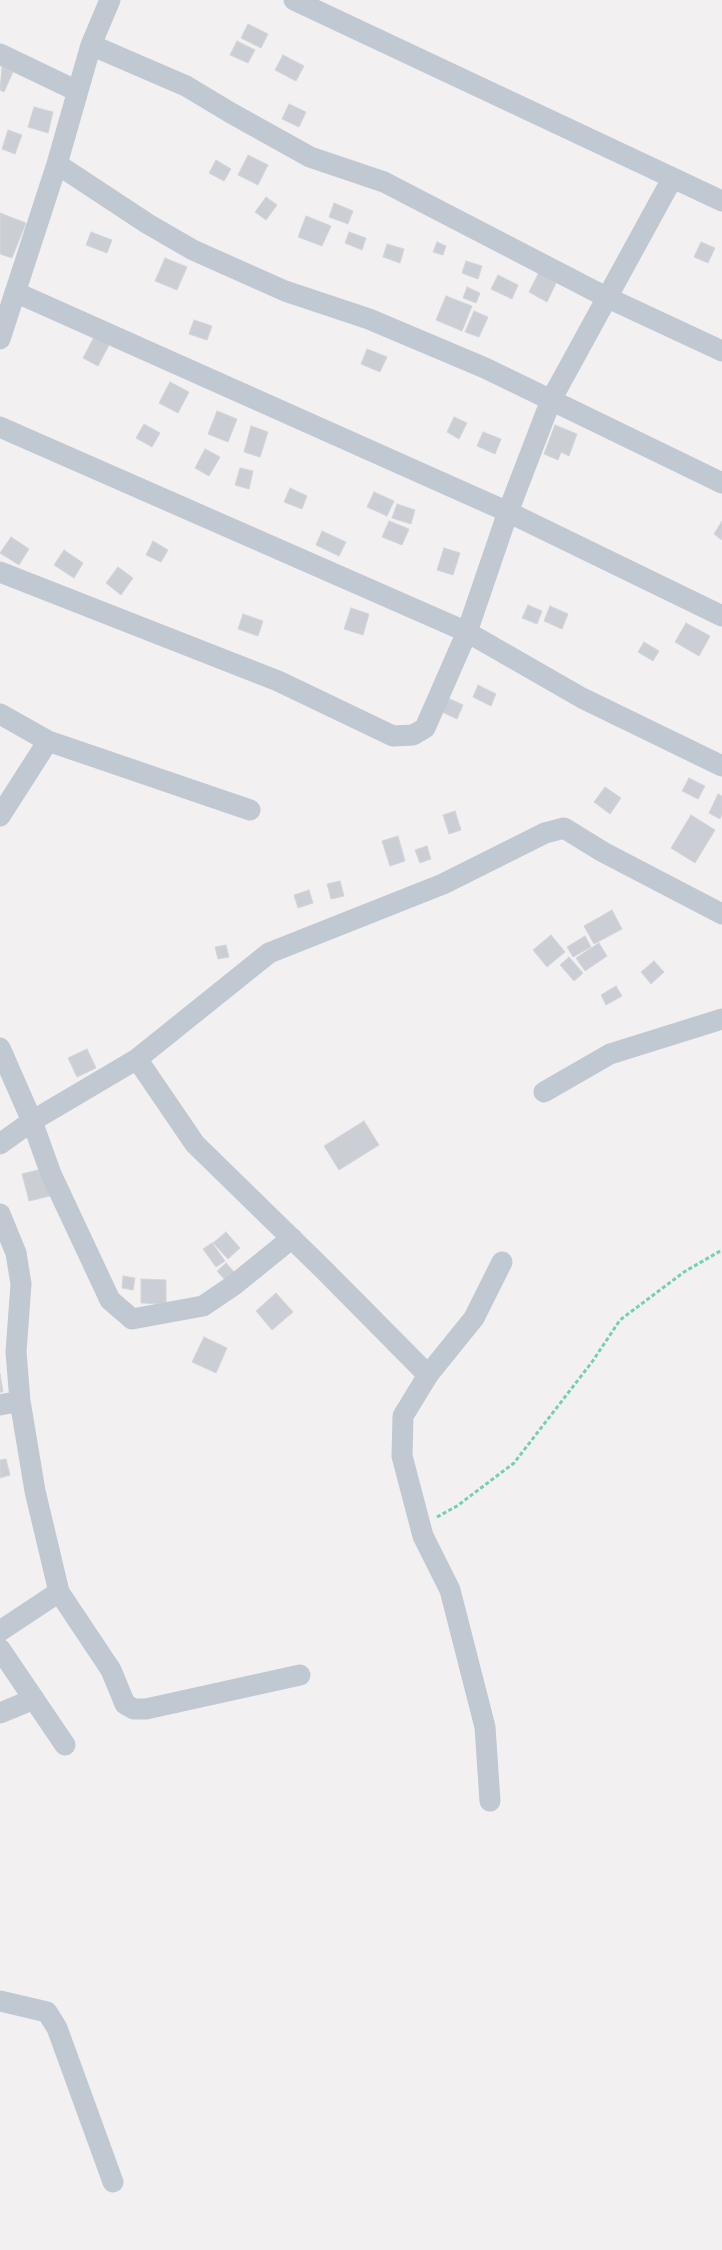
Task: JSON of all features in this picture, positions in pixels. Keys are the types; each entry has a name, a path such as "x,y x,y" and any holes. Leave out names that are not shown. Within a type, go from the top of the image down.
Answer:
{"street":[{"path":"0,339 57,164 91,45 110,0"},
{"path":"294,0 722,202"},
{"path":"91,45 186,86 310,158 384,182 606,297 722,351"},
{"path":"0,54 77,91"},
{"path":"57,164 148,224 192,250 285,291 369,318 485,368 722,483"},
{"path":"0,572 278,681 393,736 413,735 425,728 467,632 508,512 551,400 672,179"},
{"path":"15,292 508,512 722,616"},
{"path":"0,426 467,632 582,698 722,766"},
{"path":"0,714 48,741 250,810"},
{"path":"0,816 48,741"},
{"path":"0,1144 32,1121 137,1059 269,953 443,884 545,833 564,828 603,852 722,914"},
{"path":"544,1092 610,1054 722,1019"},
{"path":"0,1048 32,1121 51,1174 110,1300 132,1319 203,1306 234,1285 292,1238"},
{"path":"137,1059 195,1144 292,1238 428,1375"},
{"path":"0,1214 16,1253 21,1284 10,1403 35,1491 59,1592 111,1670 125,1704 134,1709 146,1709 300,1675"},
{"path":"490,1801 485,1727 450,1590 423,1536 402,1456 402,1436 403,1416 428,1375 474,1318 502,1262"},
{"path":"0,1631 59,1592"},
{"path":"0,1649 65,1745"},
{"path":"0,1713 34,1699"},
{"path":"0,2001 47,2012 57,2028 113,2182"}],"path":[{"path":"423,1536 438,1515 458,1506 514,1463 592,1362 620,1320 684,1272 722,1250"}],"building":[{"path":"248,24 268,34 261,48 241,38"},
{"path":"237,41 255,50 248,63 230,55"},
{"path":"283,55 304,66 296,81 275,70"},
{"path":"2,67 13,72 4,92 0,90"},
{"path":"289,104 306,112 299,127 282,119"},
{"path":"34,107 53,112 48,133 28,127"},
{"path":"8,130 22,135 15,154 2,149"},
{"path":"248,155 268,165 258,185 238,175"},
{"path":"216,160 231,169 224,181 209,173"},
{"path":"266,197 277,205 266,220 255,212"},
{"path":"334,203 353,211 348,224 329,217"},
{"path":"0,213 26,223 12,258 0,254"},
{"path":"306,216 331,226 322,246 298,237"},
{"path":"91,232 112,240 107,253 86,245"},
{"path":"349,232 366,238 362,250 345,243"},
{"path":"437,242 446,246 443,255 433,252"},
{"path":"701,242 715,248 708,263 694,257"},
{"path":"387,244 404,249 400,263 383,257"},
{"path":"165,258 187,267 177,290 155,281"},
{"path":"466,261 482,266 478,279 462,273"},
{"path":"541,268 559,277 547,302 529,292"},
{"path":"498,275 518,285 512,299 491,289"},
{"path":"467,287 480,293 476,303 463,298"},
{"path":"446,296 472,306 462,331 436,320"},
{"path":"474,311 488,317 479,337 465,332"},
{"path":"194,320 212,326 207,340 189,334"},
{"path":"94,337 109,345 98,366 83,358"},
{"path":"367,349 387,357 380,372 361,364"},
{"path":"170,382 189,392 178,413 159,403"},
{"path":"217,411 237,419 228,442 208,434"},
{"path":"454,417 467,423 459,439 447,432"},
{"path":"144,424 160,433 152,447 136,438"},
{"path":"555,425 577,434 569,456 561,452 558,460 544,454"},
{"path":"251,426 268,432 260,457 244,452"},
{"path":"483,432 501,439 495,454 477,446"},
{"path":"205,449 220,457 209,476 195,468"},
{"path":"240,468 253,471 249,489 235,485"},
{"path":"290,488 307,496 302,509 284,502"},
{"path":"374,492 394,501 387,516 367,507"},
{"path":"397,504 415,510 411,524 392,518"},
{"path":"389,521 409,529 402,545 382,537"},
{"path":"722,521 722,540 714,534"},
{"path":"322,531 346,542 339,556 316,545"},
{"path":"11,537 29,549 19,565 0,553"},
{"path":"153,541 168,550 161,562 146,555"},
{"path":"444,548 460,553 453,575 437,570"},
{"path":"64,550 83,563 74,578 54,565"},
{"path":"118,567 133,578 121,595 106,583"},
{"path":"528,605 542,611 537,624 522,618"},
{"path":"550,606 568,614 562,629 544,621"},
{"path":"351,608 369,614 363,635 344,629"},
{"path":"243,614 263,621 258,636 238,629"},
{"path":"686,623 710,636 699,656 675,642"},
{"path":"644,642 659,651 653,661 638,652"},
{"path":"478,685 496,694 491,706 473,697"},
{"path":"448,698 463,705 457,719 442,712"},
{"path":"689,778 705,786 698,799 682,791"},
{"path":"605,787 621,798 610,814 594,802"},
{"path":"718,794 722,796 722,814 720,819 709,813"},
{"path":"455,811 461,830 449,834 443,815"},
{"path":"691,815 715,830 695,863 671,848"},
{"path":"398,836 405,861 390,866 382,841"},
{"path":"427,846 431,859 420,863 415,850"},
{"path":"340,881 344,896 331,899 327,884"},
{"path":"309,890 313,903 298,908 294,895"},
{"path":"612,910 622,929 594,944 584,926"},
{"path":"551,935 565,952 547,967 533,950"},
{"path":"585,936 591,947 573,957 567,947"},
{"path":"599,943 607,956 585,971 576,958"},
{"path":"226,945 229,957 218,959 215,947"},
{"path":"569,957 583,973 574,981 560,965"},
{"path":"654,961 664,972 651,984 641,972"},
{"path":"616,986 622,996 606,1005 601,995"},
{"path":"87,1049 96,1068 77,1077 68,1058"},
{"path":"364,1121 379,1145 339,1170 324,1146"},
{"path":"46,1168 54,1195 29,1201 22,1174"},
{"path":"226,1232 240,1248 228,1259 213,1243"},
{"path":"212,1243 225,1261 216,1267 203,1249"},
{"path":"226,1263 235,1273 226,1281 217,1271"},
{"path":"123,1276 135,1278 133,1290 122,1288"},
{"path":"141,1279 166,1280 166,1304 141,1303"},
{"path":"276,1293 293,1312 272,1330 256,1311"},
{"path":"204,1337 227,1348 216,1373 192,1362"},
{"path":"0,1374 3,1392 0,1392"},
{"path":"6,1459 10,1475 0,1478 0,1460"}]}
